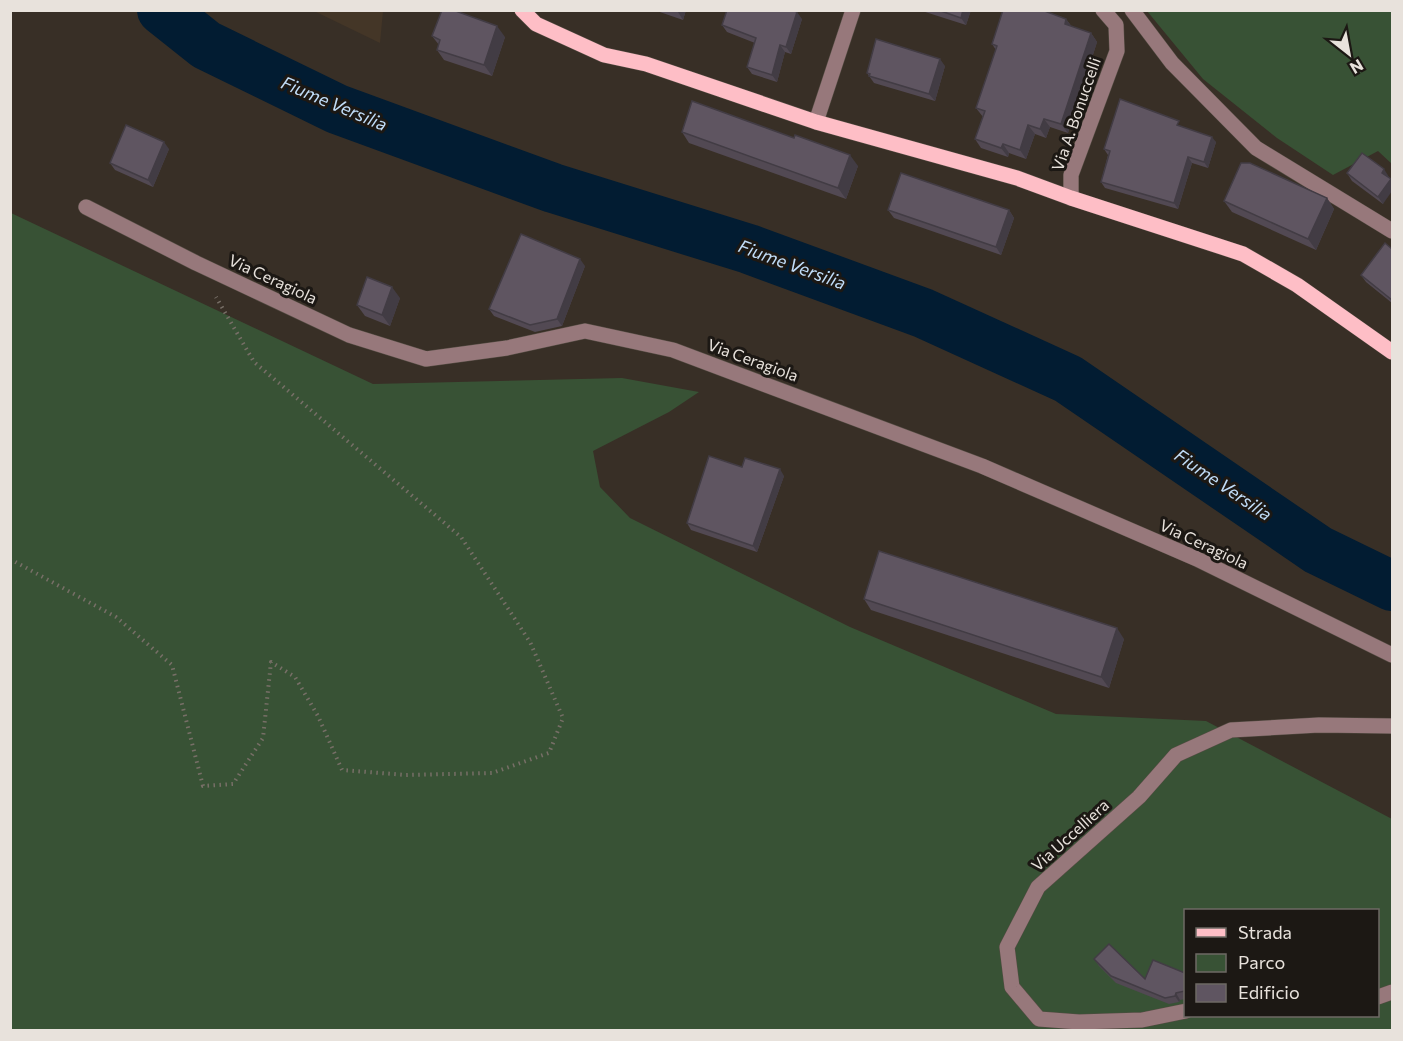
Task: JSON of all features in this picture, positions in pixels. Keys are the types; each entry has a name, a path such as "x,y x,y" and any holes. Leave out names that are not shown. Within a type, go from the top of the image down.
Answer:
{"main road":[{"path":"522,10 536,24 604,54 646,64 816,122 1017,178 1243,254 1297,285 1392,352"}],"street":[{"path":"816,122 853,10"},
{"name":"Via A. Bonuccelli","path":"1071,198 1071,176 1118,51 1116,25 1103,10"},
{"path":"1132,10 1172,63 1256,148 1392,231"},
{"name":"Via Ceragiola","path":"86,207 196,263 349,335 426,359 507,348 585,331 673,350 726,368 982,466 1197,559 1392,655"},
{"name":"Via Uccelliera","path":"1184,1011 1142,1020 1079,1022 1039,1019 1012,987 1007,947 1038,887 1139,797 1176,755 1231,730 1318,725 1392,726"}],"path":[{"path":"10,559 116,617 172,665 203,786 233,784 263,738 271,662 295,676 318,716 342,770 406,776 492,773 549,753 563,717 530,642 461,537 254,362 196,263"}],"shaded area":[{"path":"314,11 383,11 380,43"}],"green space":[{"path":"1147,11 1392,11 1392,164 1378,151 1333,175 1277,138 1203,79"},
{"path":"11,213 373,384 622,378 699,392 669,412 593,451 600,487 630,518 850,627 1056,714 1206,721 1392,819 1392,1030 11,1030"}],"building":[{"path":"442,10 453,10 497,26 484,65 437,50 440,40 432,36"},
{"path":"727,10 791,10 797,12 786,47 780,45 772,75 747,67 756,38 722,25"},
{"path":"938,10 963,10 961,18"},
{"path":"1003,10 1042,10 1066,19 1065,24 1091,33 1061,124 1044,119 1040,129 1028,125 1020,150 1003,144 1001,148 975,139 985,111 976,108 997,46 992,44"},
{"path":"876,39 940,59 929,94 869,76 870,74 867,73"},
{"path":"1120,99 1179,121 1177,125 1212,137 1204,162 1188,157 1174,203 1101,182 1110,151 1104,149"},
{"path":"692,101 794,138 795,135 850,155 838,188 682,132"},
{"path":"126,125 164,142 148,180 110,163"},
{"path":"1362,153 1384,169 1382,173 1391,179 1378,197 1347,173"},
{"path":"1241,163 1250,163 1327,198 1308,239 1224,201"},
{"path":"901,173 1009,210 996,247 888,210"},
{"path":"521,234 580,259 557,319 530,325 489,309"},
{"path":"1385,243 1392,249 1392,300 1361,275"},
{"path":"367,277 392,287 382,315 357,305"},
{"path":"709,456 742,467 745,458 780,469 753,546 687,523"},
{"path":"879,551 1117,628 1101,677 864,599"},
{"path":"1109,944 1145,979 1153,960 1184,973 1184,991 1165,998 1111,976 1094,959"}],"waterway":[{"name":"Fiume Versilia","path":"162,10 206,45 337,109 553,188 749,249 923,313 1068,379 1318,550 1392,586"}]}
